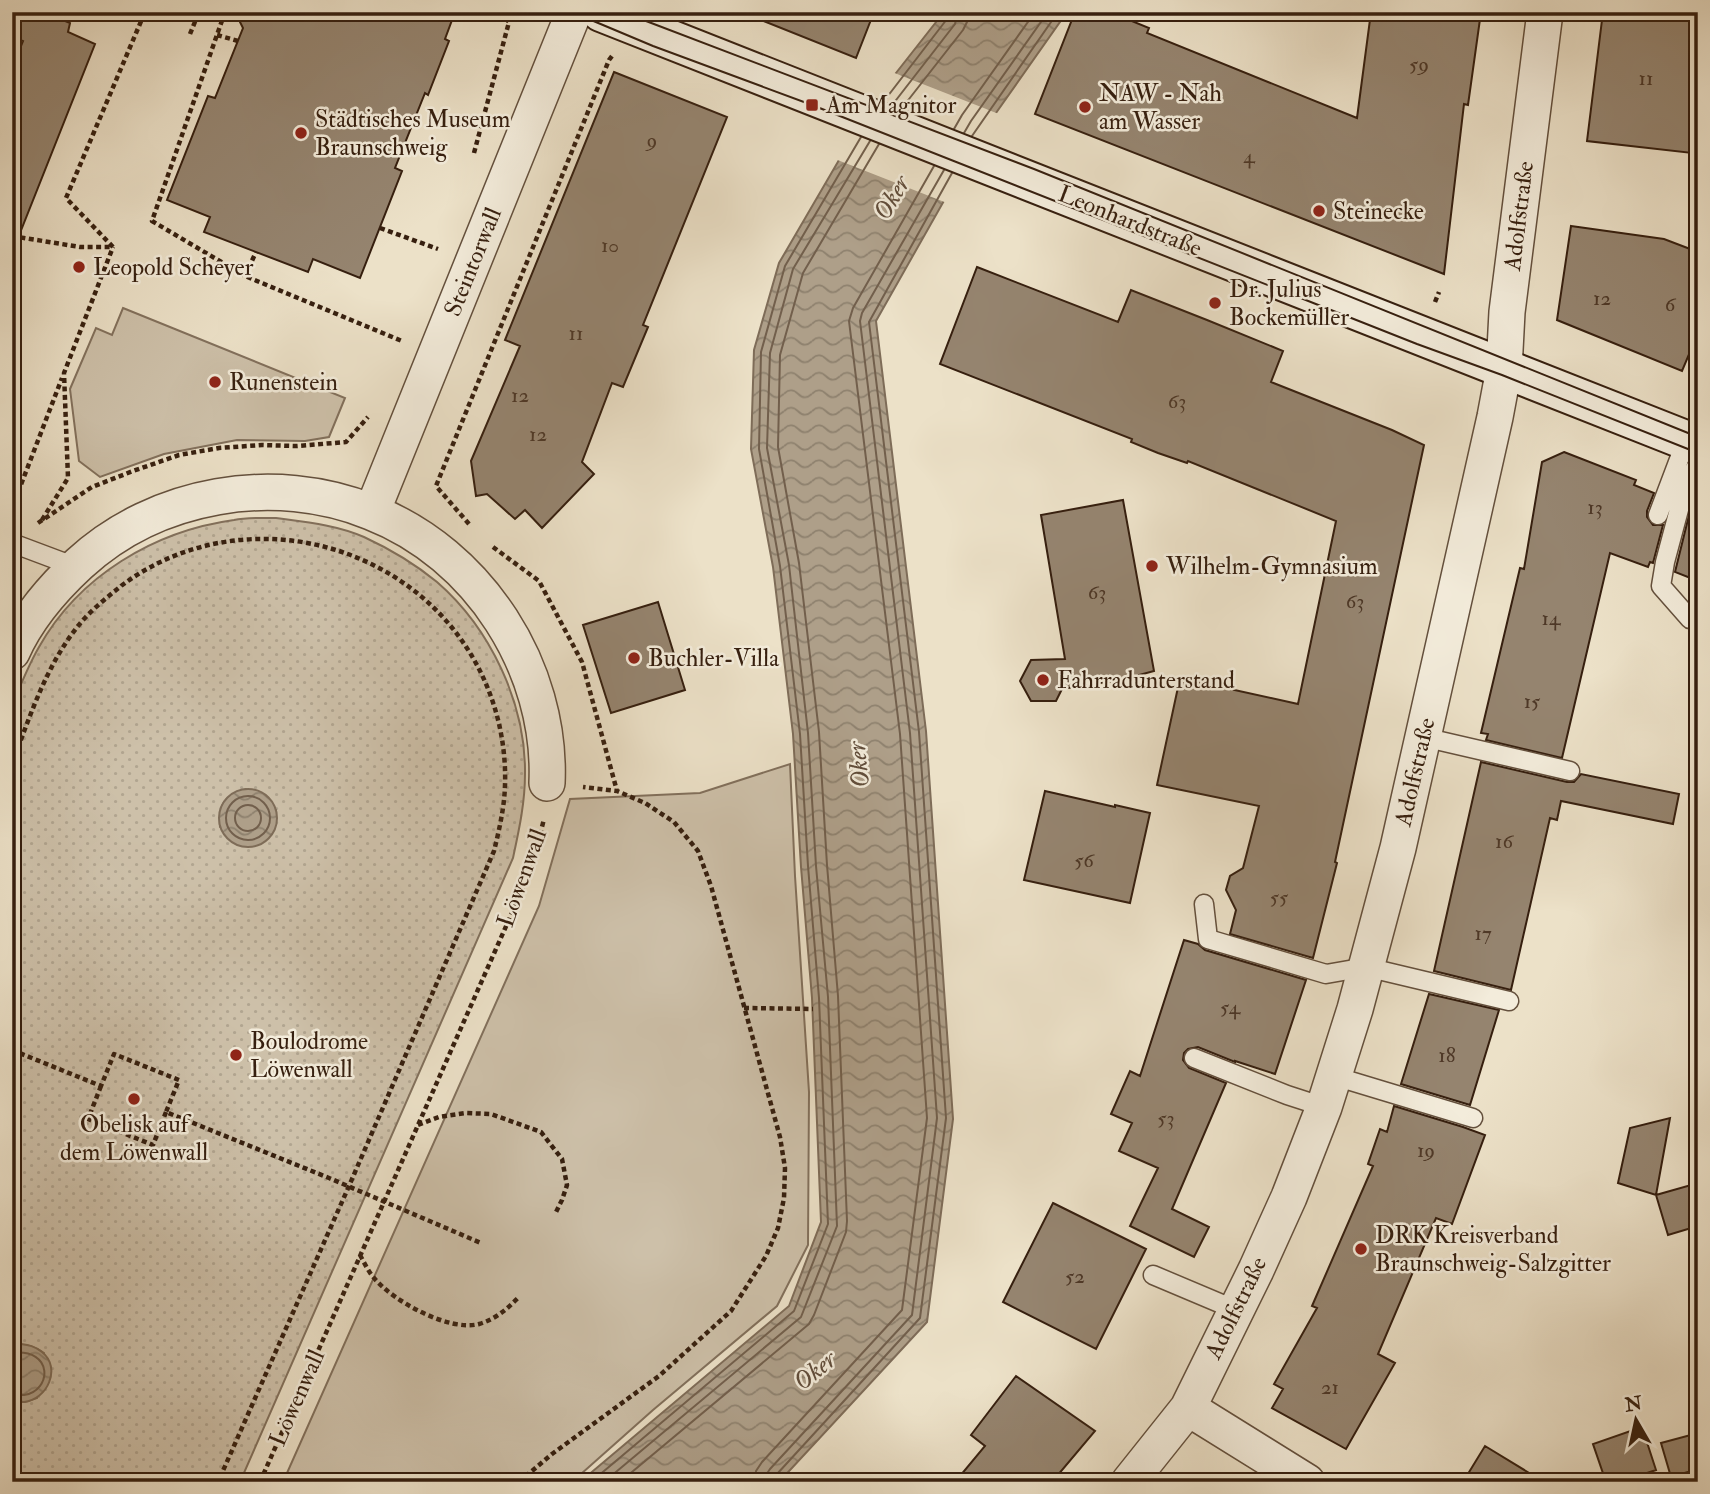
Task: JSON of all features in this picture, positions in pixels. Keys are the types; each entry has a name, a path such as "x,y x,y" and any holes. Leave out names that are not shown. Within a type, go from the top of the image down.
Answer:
{"street":[{"name":"Steintorwall","path":"372,512 574,12"},
{"name":"Leonhardstraße","path":"601,12 1504,369 1694,450"},
{"name":"Adolfstraße","path":"1129,1482 1188,1408 1236,1310 1289,1197 1329,1091 1355,1009 1398,848 1495,417 1504,369 1507,312 1545,12"},
{"path":"12,652 35,612 62,579 93,551 128,528 166,510 206,498 248,492 290,493 332,499 372,512 410,531 444,554 475,584 500,617 521,653 536,692 545,734 547,783"},
{"path":"1188,1408 1307,1482"}],"lane":[{"path":"1658,515 1694,450"},
{"path":"1690,619 1661,586 1694,450"},
{"path":"12,543 76,567"},
{"path":"1423,737 1570,771"},
{"path":"1205,904 1208,939 1326,974 1366,967 1509,1001"},
{"path":"1194,1058 1287,1095 1329,1091 1473,1118"},
{"path":"1153,1275 1236,1310"}],"path":[{"path":"113,247 66,198 142,19 150,12"},
{"path":"191,34 198,12"},
{"path":"225,12 152,221 245,276 402,341 406,330"},
{"path":"473,157 509,22 499,12"},
{"path":"217,35 238,41"},
{"path":"436,486 609,60"},
{"path":"380,228 439,250 443,239"},
{"path":"12,236 80,247 113,247"},
{"path":"12,508 113,247"},
{"path":"245,276 256,252"},
{"path":"35,552 40,523 68,478 64,373"},
{"name":"Löwenwall","path":"12,764 40,690 58,655 79,625 105,598 135,576 168,558 203,546 239,539 277,538 313,543 354,555 391,573 422,597 450,625 473,658 490,694 501,733 505,772 503,812 494,850 218,1482"},
{"path":"519,1482 552,1454 659,1377 731,1311 766,1256 778,1228 784,1198 785,1168 780,1137 711,886 698,851 674,822 645,803 617,791 547,783"},
{"name":"Löwenwall","path":"260,1482 519,897 534,858 544,817 547,783"},
{"path":"744,1008 813,1009"},
{"path":"12,1050 101,1086"},
{"path":"114,1054 179,1080 153,1144 88,1119 101,1086 114,1054"},
{"path":"166,1112 481,1243"},
{"path":"417,1126 439,1117 466,1113 491,1114 541,1132 562,1159 567,1185 556,1212"},
{"path":"360,1255 373,1278 389,1292 429,1316 451,1323 477,1325 500,1315 519,1297"}],"shaded area":[{"path":"123,308 345,398 329,437 305,441 237,440 164,454 100,477 79,461 70,389 96,328 112,335"},
{"path":"276,518 332,527 374,542 411,563 437,582 473,621 488,644 512,694 524,747 524,795 513,858 240,1482 12,1482 12,1400 25,1402 37,1398 44,1353 29,1346 12,1346 12,706 35,654 56,622 75,599 122,561 175,534 239,519","holes":["246,789 276,810 276,823 271,835 220,827 220,812 224,802"]},
{"path":"790,764 809,1092 808,1245 777,1306 572,1482 283,1482 539,906 570,799 700,793"}],"water":[{"name":"Oker","path":"944,12 1067,12 984,130 876,321 926,731 953,1119 927,1322 779,1482 580,1482 789,1306 821,1222 812,998 793,734 773,567 751,449 754,350 779,263 885,87"},
{"path":"248,789 259,791 272,802 277,818 275,829 264,842 248,847 237,845 224,834 219,818 221,807 232,794"},
{"path":"21,1344 39,1350 51,1366 45,1390 32,1400 24,1402 12,1400 12,1346"}],"pier":[{"path":"892,72 999,114 947,203 835,159"}],"building":[{"path":"12,12 44,12 70,23 68,32 95,44 14,248 12,68 23,41 12,37"},
{"name":"Städtisches Museum Braunschweig","path":"235,12 455,12 445,39 449,41 395,168 402,171 360,278 313,259 308,272 204,232 210,217 167,200 208,96 215,98 243,28"},
{"path":"746,12 874,12 856,58"},
{"path":"1075,12 1110,12 1149,28 1147,33 1357,118 1371,12 1481,12 1468,105 1464,104 1444,274 1035,114"},
{"path":"1603,12 1698,12 1698,106 1692,153 1587,141"},
{"path":"614,72 727,117 643,325 648,327 623,387 612,383 582,462 594,474 542,528 525,510 515,519 487,494 476,496 471,461 520,346 505,340"},
{"path":"1571,226 1664,239 1698,252 1698,333 1682,371 1557,320"},
{"path":"977,267 1118,322 1131,290 1207,320 1283,351 1271,382 1424,445 1335,862 1337,863 1313,958 1230,934 1236,910 1226,890 1230,876 1243,868 1259,806 1157,785 1180,678 1298,704 1336,521 1188,461 1187,463 1158,453 1131,442 1132,439 940,364"},
{"path":"1564,452 1636,480 1634,485 1654,493 1647,517 1653,525 1663,525 1653,563 1650,562 1648,567 1610,553 1562,758 1486,740 1488,734 1481,733 1520,568 1524,569 1542,462"},
{"name":"Wilhelm-Gymnasium","path":"1123,500 1154,671 1139,677 1062,689 1056,701 1031,701 1020,681 1031,660 1065,659 1041,515"},
{"path":"1691,507 1698,510 1698,581 1675,572"},
{"name":"Buchler-Villa","path":"658,602 685,690 611,713 583,625"},
{"path":"1481,762 1567,782 1574,782 1581,774 1679,794 1673,824 1561,801 1557,820 1550,818 1511,990 1434,971"},
{"path":"1045,791 1150,813 1130,903 1024,880"},
{"path":"1184,940 1198,944 1205,950 1306,980 1275,1074 1198,1047 1188,1049 1184,1053 1183,1060 1189,1068 1226,1083 1172,1209 1209,1227 1194,1257 1130,1226 1158,1168 1119,1151 1132,1123 1111,1114 1130,1071 1140,1076"},
{"path":"1429,994 1499,1010 1470,1105 1401,1084"},
{"path":"1394,1106 1485,1135 1452,1224 1436,1218 1378,1354 1395,1363 1346,1449 1272,1408 1283,1389 1274,1384 1317,1308 1312,1306 1373,1166 1368,1164 1380,1129 1387,1132"},
{"path":"1670,1118 1656,1195 1618,1183 1630,1128"},
{"path":"1698,1183 1698,1226 1668,1235 1656,1195"},
{"path":"1053,1203 1146,1249 1096,1349 1003,1302"},
{"path":"1016,1376 1095,1431 1052,1482 955,1482 985,1446 971,1435"},
{"path":"1642,1427 1656,1470 1620,1482 1606,1482 1593,1444"},
{"path":"1698,1433 1698,1469 1671,1477 1661,1443"},
{"path":"1485,1446 1544,1482 1463,1482"}],"tram line":[{"path":"572,12 653,46 812,105 1698,453"},
{"path":"628,12 1034,169 1698,437"}],"place":[{"name":"Am Magnitor","path":"812,105"},
{"name":"NAW - Nah am Wasser","path":"1085,107"},
{"name":"Städtisches Museum Braunschweig","path":"301,133"},
{"name":"Steinecke","path":"1319,211"},
{"name":"Leopold Scheyer","path":"79,267"},
{"name":"Dr. Julius Bockemüller","path":"1215,303"},
{"name":"Runenstein","path":"215,382"},
{"name":"Wilhelm-Gymnasium","path":"1152,566"},
{"name":"Buchler-Villa","path":"634,658"},
{"name":"Fahrradunterstand","path":"1043,680"},
{"name":"Boulodrome Löwenwall","path":"236,1055"},
{"name":"Obelisk auf dem Löwenwall","path":"134,1099"},
{"name":"DRK Kreisverband Braunschweig-Salzgitter","path":"1361,1249"}]}
